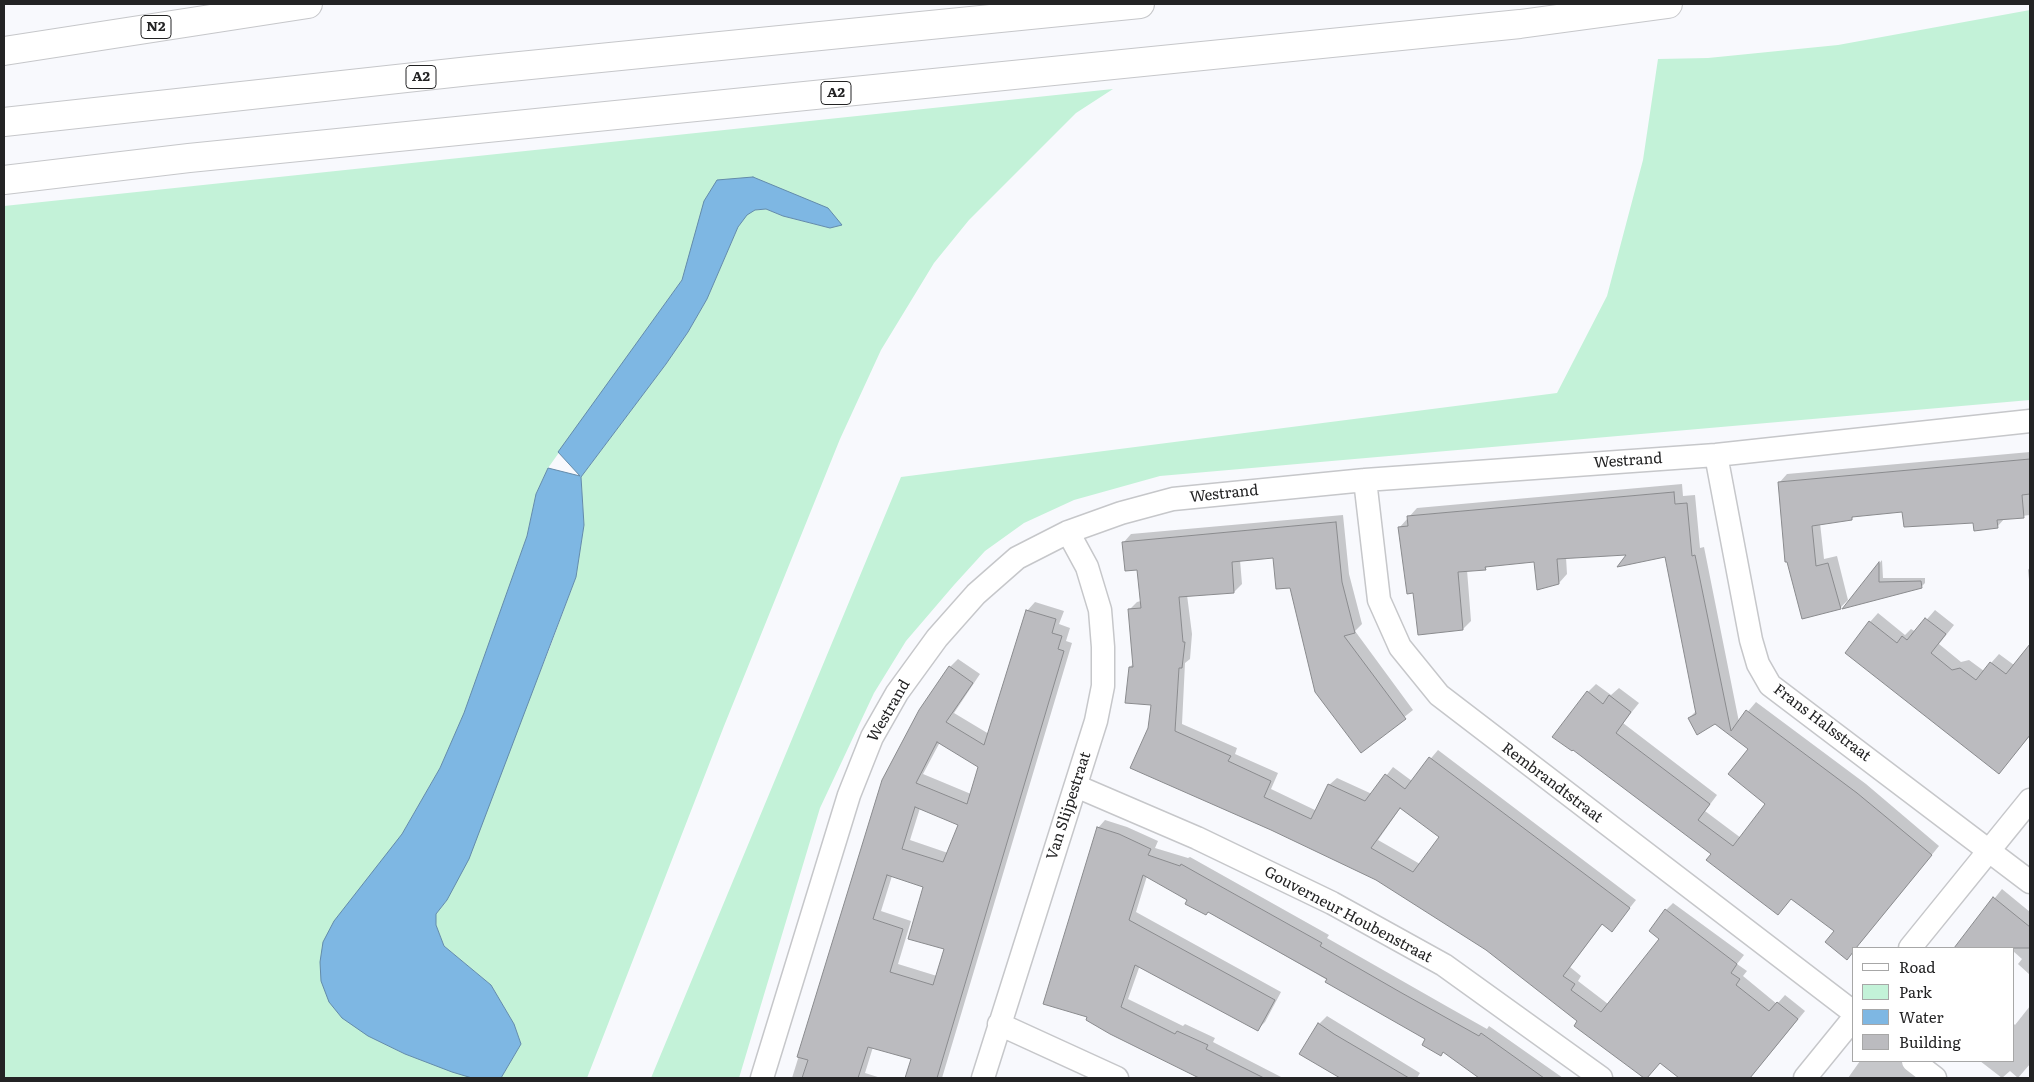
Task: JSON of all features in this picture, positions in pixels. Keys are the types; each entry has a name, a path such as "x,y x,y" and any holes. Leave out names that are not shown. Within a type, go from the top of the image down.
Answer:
{"highway":[{"name":"N2","path":"4,51 308,4"},
{"path":"839,34 981,4"},
{"name":"A2","path":"4,122 1140,4"},
{"name":"A2","path":"4,180 189,158 1520,24 1668,4"}],"street":[{"name":"Westrand","path":"762,1078 849,795 872,737 897,694 937,638 976,594 1017,558 1068,532 1121,513 1173,499 1365,480 1716,455 2030,421"},
{"name":"Frans Halsstraat","path":"1716,455 1751,640 1758,664 1770,685 2030,882"},
{"name":"Rembrandtstraat","path":"1365,480 1379,600 1400,647 1439,695 1852,1011"},
{"name":"Van Slijpestraat","path":"983,1078 1096,721 1103,686 1104,648 1100,610 1087,567 1068,532"},
{"name":"Gouverneur Houbenstraat","path":"1076,786 1197,838 1332,903 1444,966 1601,1078"},
{"path":"1911,947 2030,800"},
{"path":"1805,1078 1852,1020"},
{"path":"999,1024 1117,1078"},
{"path":"1914,1062 1935,1078"}],"green space":[{"path":"2030,10 2030,400 1160,476 1074,500 1024,523 985,551 954,585 906,641 874,693 820,808 739,1078 651,1078 901,477 1557,393 1607,296 1643,160 1658,59 1708,58 1838,45"},
{"path":"1113,89 1076,113 969,220 934,263 881,350 840,439 724,726 587,1078 501,1078 521,1044 514,1024 491,985 444,946 436,925 436,914 447,900 549,650 576,577 584,525 581,477 688,332 707,299 738,227 747,214 755,210 766,209 783,216 830,228 841,225 753,177 690,254 682,280 548,468 536,494 527,536 464,714 440,768 402,834 368,1036 405,1054 472,1078 4,1078 4,206"}],"water":[{"path":"753,177 828,208 842,225 830,228 783,216 766,209 755,210 747,215 738,227 707,299 688,332 581,477 584,525 576,577 469,859 447,900 436,914 436,925 444,946 491,985 514,1024 521,1044 501,1078 472,1078 452,1072 405,1054 368,1036 342,1018 329,1002 321,981 320,962 323,942 334,921 402,834 440,768 464,713 527,536 536,494 548,468 580,476 558,452 682,280 704,201 717,180"}],"building":[{"path":"2030,459 2030,494 2022,495 2024,518 1997,520 1998,528 1974,531 1973,523 1904,527 1902,512 1852,517 1852,520 1812,526 1816,566 1828,563 1841,609 1802,619 1787,562 1785,562 1778,482"},
{"path":"1674,492 1675,504 1687,503 1692,556 1695,555 1731,731 1746,710 1857,793 1932,855 1857,947 1852,947 1852,953 1847,960 1825,942 1834,931 1791,899 1778,915 1706,860 1711,854 1573,750 1552,737 1587,691 1603,704 1609,695 1631,712 1616,733 1710,804 1698,820 1733,846 1765,804 1728,774 1748,749 1715,724 1697,735 1688,718 1696,714 1665,557 1617,567 1626,555 1557,559 1559,584 1537,590 1534,562 1485,567 1486,570 1458,572 1463,630 1418,635 1413,593 1407,594 1398,527 1408,526 1407,516"},
{"path":"1336,522 1342,582 1355,633 1344,636 1406,719 1361,753 1315,692 1290,588 1276,589 1273,558 1232,562 1234,593 1179,597 1183,642 1185,642 1182,668 1179,668 1175,731 1231,756 1228,761 1271,781 1264,797 1311,819 1328,784 1365,801 1385,774 1405,789 1429,757 1630,908 1612,932 1602,924 1563,976 1575,984 1571,990 1601,1012 1659,939 1649,931 1665,909 1737,964 1731,973 1740,979 1736,985 1769,1011 1777,1002 1798,1019 1750,1078 1679,1078 1660,1063 1647,1078 1644,1078 1574,1026 1577,1021 1486,950 1376,880 1271,830 1130,768 1148,728 1151,705 1125,703 1129,667 1133,667 1128,609 1141,608 1137,570 1125,571 1122,542","holes":["1400,808 1439,837 1413,872 1371,848"]},
{"path":"1879,562 1879,582 1921,581 1922,588 1842,609"},
{"path":"1026,610 1056,619 1052,633 1062,636 1058,649 1064,651 937,1078 905,1078 911,1059 868,1047 858,1078 802,1078 808,1060 797,1057 882,780 919,710 949,666 973,683 946,722 984,745","holes":["937,742 978,767 967,804 916,783","915,807 958,825 943,862 902,849","887,875 923,887 908,939 944,949 933,985 890,972 903,929 873,919"]},
{"path":"1925,618 1946,634 1931,653 1952,670 1960,668 1976,680 1990,662 2006,674 2030,644 2030,735 1999,774 1845,653 1869,621 1897,643 1902,636 1907,640"},
{"path":"1097,827 1119,834 1151,849 1148,855 1180,866 1181,864 1322,943 1320,946 1400,992 1479,1036 1481,1033 1544,1078 1479,1078 1443,1052 1441,1056 1422,1045 1425,1039 1325,982 1327,979 1208,912 1206,915 1185,904 1187,900 1143,875 1129,920 1275,1000 1258,1031 1135,965 1121,1007 1175,1034 1177,1031 1208,1045 1206,1049 1264,1078 1199,1078 1110,1034 1086,1020 1087,1017 1043,1004"},
{"path":"1993,897 2030,927 2030,948 1955,947"},
{"path":"1318,1023 1409,1078 1340,1078 1299,1054"}]}
